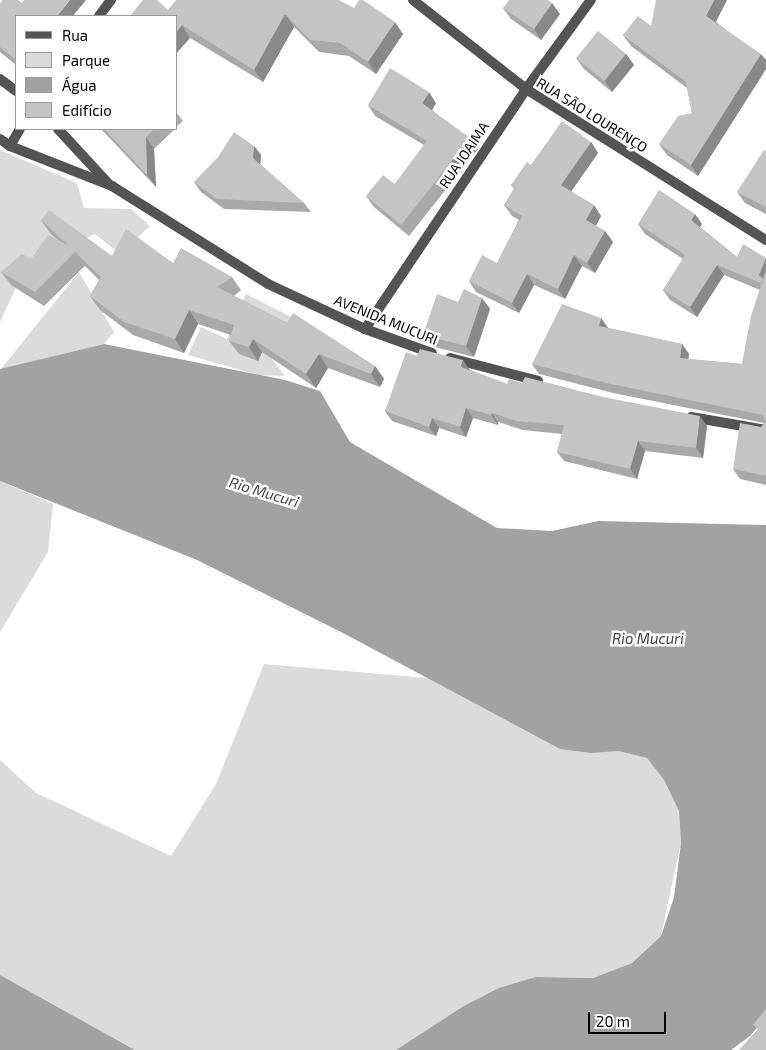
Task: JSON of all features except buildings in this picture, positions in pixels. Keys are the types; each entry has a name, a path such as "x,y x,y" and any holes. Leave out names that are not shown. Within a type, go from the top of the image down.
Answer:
{"street":[{"path":"100,15 111,0"},
{"name":"RUA SÃO LOURENÇO","path":"413,0 526,89 766,240"},
{"name":"RUA JOAIMA","path":"364,329 526,89 591,0"},
{"path":"0,79 15,90"},
{"path":"10,146 19,130"},
{"name":"AVENIDA MUCURI","path":"59,130 112,186"},
{"name":"AVENIDA MUCURI","path":"0,138 10,146 112,186 268,284 364,329 424,352 548,383"},
{"path":"678,414 766,430"}],"green space":[{"path":"0,150 77,183 84,208 131,209 150,226 120,254 95,234 27,264 0,322"},
{"path":"79,272 114,332 104,344 1,369"},
{"path":"246,294 303,323 272,359 285,376 258,375 188,355 201,327 227,339"},
{"path":"0,481 53,504 48,552 0,632"},
{"path":"264,664 427,678 560,749 618,751 647,758 664,780 679,811 681,843 661,936 632,963 593,978 536,977 462,1007 396,1050 135,1050 0,975 0,760 36,793 171,856 216,784"}],"water":[{"name":"Rio Mucuri","path":"104,344 285,380 320,391 350,442 497,528 552,531 598,521 766,525 766,1017 750,1036 731,1050 396,1050 462,1007 499,988 536,977 593,978 632,963 661,936 674,897 681,843 679,811 664,780 647,758 618,751 591,753 560,749 343,633 197,560 0,481 0,369"},
{"path":"0,975 135,1050 0,1050"}]}
